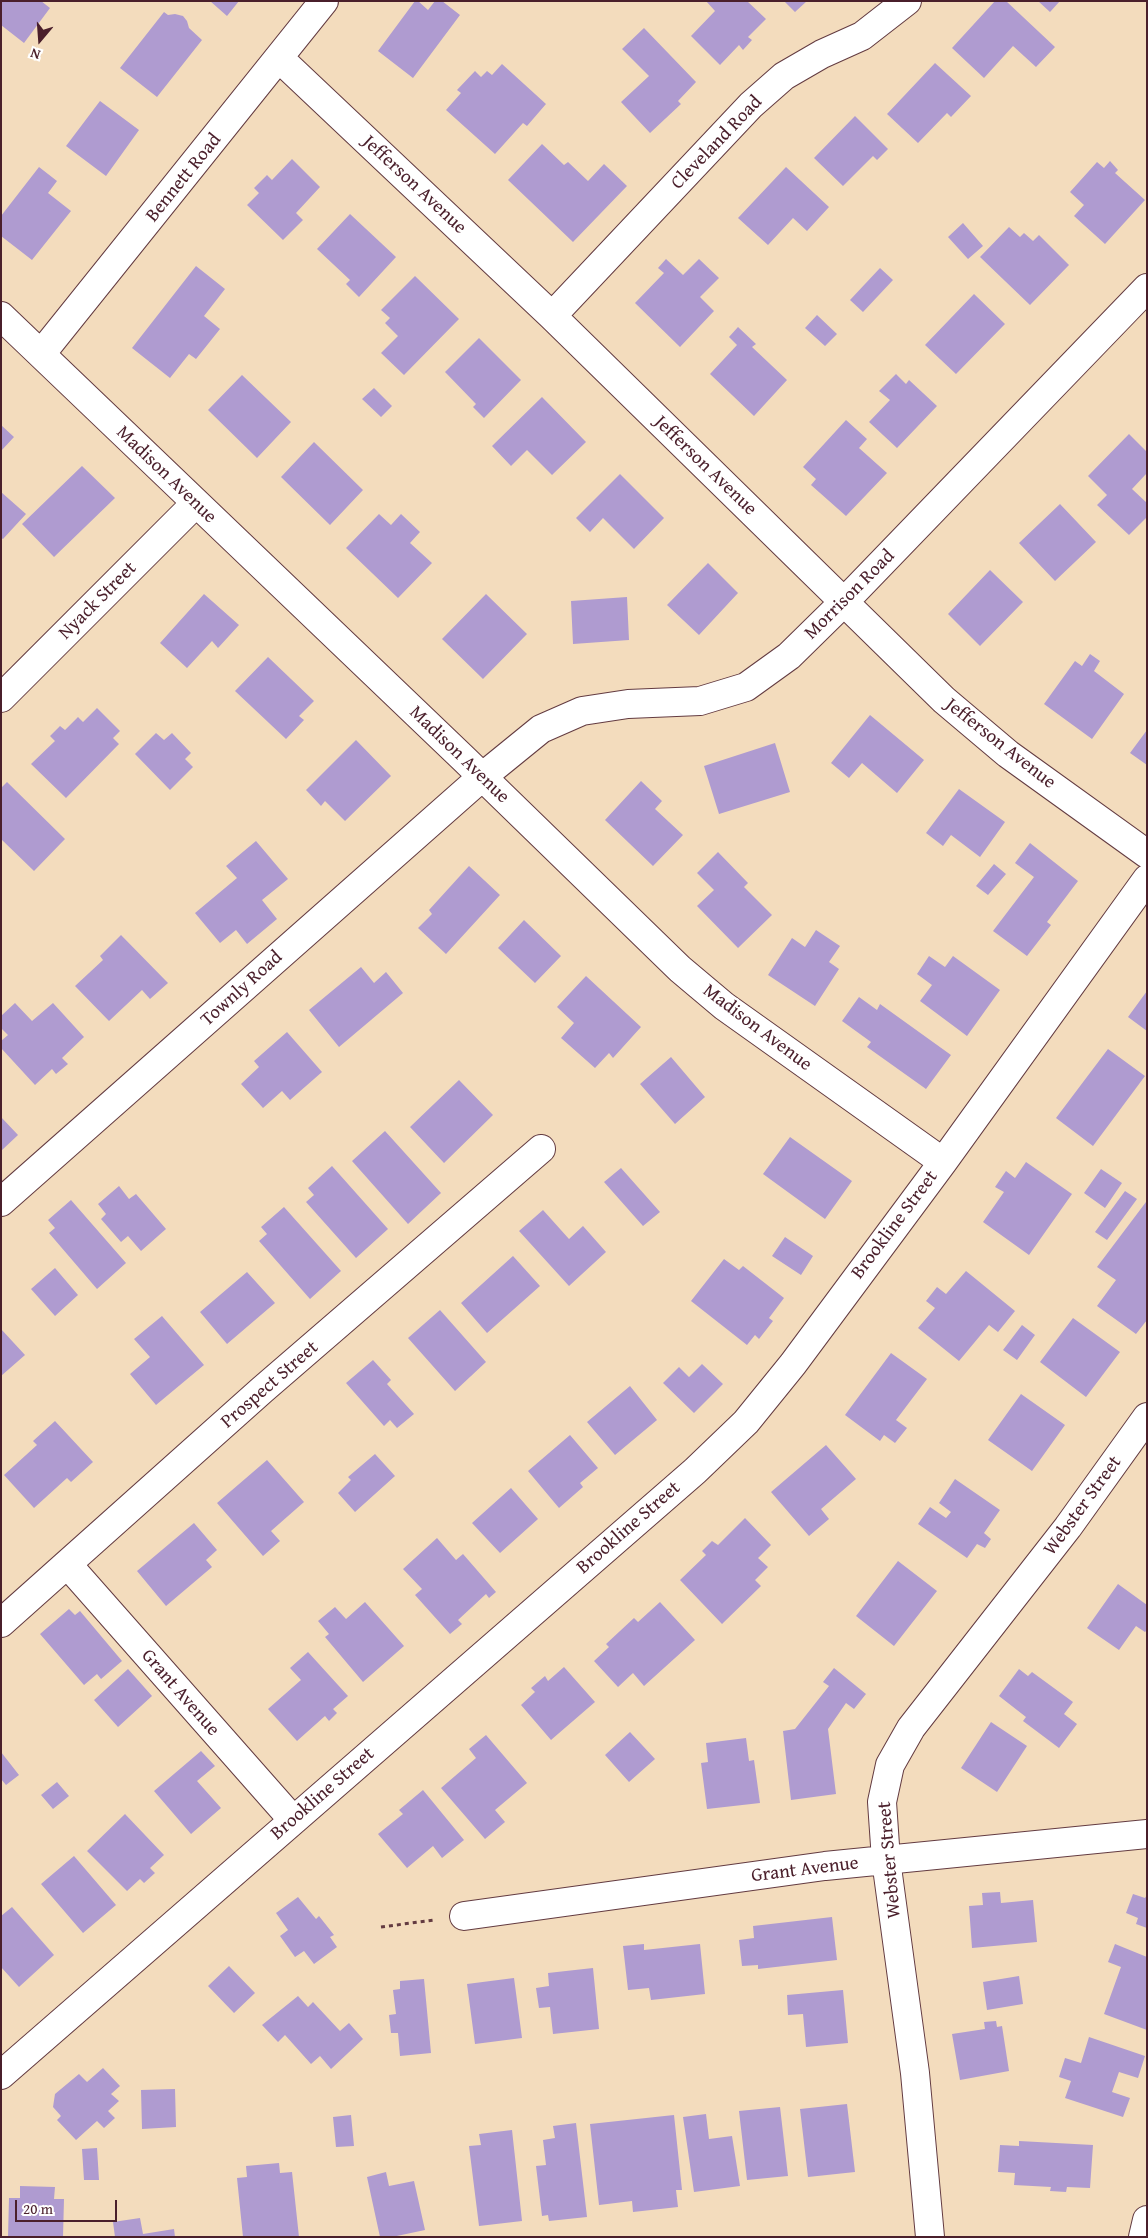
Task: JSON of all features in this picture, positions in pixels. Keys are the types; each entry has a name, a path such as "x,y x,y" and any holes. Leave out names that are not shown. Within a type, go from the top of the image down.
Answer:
{"street":[{"name":"Bennett Road","path":"41,354 324,1"},
{"name":"Cleveland Road","path":"552,316 758,99 784,76 822,54 862,36 906,1"},
{"name":"Jefferson Avenue","path":"280,58 552,316 944,700 1008,754 1147,854"},
{"name":"Morrison Road","path":"482,777 541,729 582,710 628,704 700,701 746,686 789,656 844,602 1147,288"},
{"name":"Madison Avenue","path":"1,316 482,777 637,929 695,982 724,1006 943,1162"},
{"name":"Nyack Street","path":"1,698 196,504"},
{"name":"Townly Road","path":"1,1202 482,777"},
{"name":"Brookline Street","path":"1,2075 695,1471 746,1422 793,1364 943,1162 1147,879"},
{"name":"Prospect Street","path":"1,1623 262,1390 541,1149"},
{"name":"Webster Street","path":"930,2237 915,2073 886,1860 882,1802 890,1764 911,1728 1068,1527 1147,1418"},
{"name":"Grant Avenue","path":"68,1565 292,1820"},
{"name":"Grant Avenue","path":"464,1916 886,1860 1147,1834"},
{"path":"1143,2237 1147,2220"}],"path":[{"path":"381,1927 464,1916"}],"building":[{"path":"1,1 41,1 50,8 24,43 1,25"},
{"path":"210,1 239,1 227,16"},
{"path":"415,1 418,1 428,10 435,1 442,1 460,15 413,78 378,51"},
{"path":"706,1 747,1 766,19 748,37 752,40 743,50 739,45 720,65 691,36 715,11"},
{"path":"784,1 807,1 795,12"},
{"path":"995,1 1006,1 1055,47 1036,67 1013,46 984,78 952,48"},
{"path":"1038,1 1060,1 1050,12"},
{"path":"164,12 168,15 183,16 189,28 202,40 157,97 120,68"},
{"path":"644,28 696,82 678,101 681,104 650,133 621,102 649,76 622,49"},
{"path":"935,63 971,96 951,117 947,113 918,143 887,114"},
{"path":"502,64 546,104 527,126 523,123 495,154 446,110 461,93 457,90 475,71 481,77 487,71 492,75"},
{"path":"100,101 139,130 106,176 66,146"},
{"path":"855,116 888,149 877,160 873,156 843,186 814,158"},
{"path":"542,144 564,165 568,162 588,181 604,164 627,186 573,242 508,180"},
{"path":"292,159 320,187 296,213 303,220 283,240 247,205 259,193 254,188 267,175 272,180"},
{"path":"1110,161 1118,170 1115,173 1145,200 1105,244 1074,216 1084,205 1070,192 1097,162 1104,168"},
{"path":"39,167 57,181 48,193 71,211 32,260 1,236 1,216"},
{"path":"786,167 829,207 807,231 793,218 768,245 738,218"},
{"path":"350,214 396,257 359,297 346,284 350,280 317,249"},
{"path":"963,223 983,246 968,259 948,237"},
{"path":"1009,227 1020,237 1024,233 1033,241 1039,235 1069,265 1030,305 980,257"},
{"path":"666,259 683,275 699,259 719,278 700,297 714,311 680,347 635,303 664,273 658,268"},
{"path":"196,266 225,289 204,316 220,329 196,359 189,354 170,378 132,348"},
{"path":"880,268 893,280 863,312 850,300"},
{"path":"415,276 459,319 404,375 381,353 398,336 385,323 390,318 381,310"},
{"path":"974,294 1005,324 956,374 925,345"},
{"path":"817,315 837,334 825,346 805,328"},
{"path":"738,327 756,344 752,347 787,380 754,416 710,374 737,345 729,337"},
{"path":"479,338 521,380 484,418 473,407 476,404 445,372"},
{"path":"896,374 906,384 909,380 937,406 897,448 869,422 890,400 879,391"},
{"path":"242,375 291,422 257,458 208,410"},
{"path":"374,388 392,406 381,417 362,399"},
{"path":"542,397 586,442 552,475 527,450 511,466 492,446"},
{"path":"846,420 867,439 859,448 887,473 846,516 811,485 816,479 803,467"},
{"path":"1,425 14,437 1,451"},
{"path":"1129,434 1147,452 1147,473 1132,489 1147,503 1147,517 1129,535 1097,505 1107,495 1088,476"},
{"path":"314,442 363,490 330,525 281,477"},
{"path":"82,466 115,498 54,557 22,524"},
{"path":"620,474 664,518 634,549 603,518 590,532 576,518"},
{"path":"1,492 26,514 3,539 1,538"},
{"path":"1060,504 1096,542 1055,581 1019,543"},
{"path":"379,514 391,525 401,514 420,532 410,543 432,563 398,598 346,548"},
{"path":"708,563 738,593 699,635 667,605"},
{"path":"990,570 1023,602 980,646 948,614"},
{"path":"204,594 239,625 218,648 212,641 187,668 160,643"},
{"path":"486,594 527,634 483,679 442,639"},
{"path":"627,597 629,640 573,644 571,601"},
{"path":"1090,654 1100,661 1094,671 1124,694 1092,739 1044,704 1075,661 1082,666"},
{"path":"268,657 314,701 299,716 304,720 286,739 235,691"},
{"path":"97,708 120,731 113,738 119,744 66,798 31,764 55,741 50,736 60,726 65,730 78,717 83,722"},
{"path":"870,715 924,760 897,793 862,763 849,778 831,763"},
{"path":"1147,730 1147,765 1130,753"},
{"path":"156,733 164,740 172,733 191,753 185,759 193,767 170,790 135,754"},
{"path":"356,740 391,776 345,821 325,801 321,806 306,790"},
{"path":"775,743 790,792 719,814 704,766"},
{"path":"641,781 662,801 655,809 683,835 653,866 605,820"},
{"path":"7,782 65,839 34,871 1,839 1,788"},
{"path":"959,789 1005,822 980,857 951,835 943,846 926,833"},
{"path":"256,841 288,879 262,900 277,919 247,944 236,930 220,943 195,913 237,878 226,866"},
{"path":"1030,843 1078,881 1047,922 1051,925 1027,956 993,931 1034,877 1015,863"},
{"path":"718,852 748,883 744,887 772,915 738,948 697,906 714,890 697,873"},
{"path":"994,864 1006,874 988,895 976,886"},
{"path":"469,866 500,895 446,954 418,928 432,914 429,910"},
{"path":"524,920 561,956 535,983 498,948"},
{"path":"816,930 840,946 829,962 839,969 815,1006 768,975 792,938 805,947"},
{"path":"121,935 168,983 150,999 142,990 109,1021 75,986 103,960 100,956"},
{"path":"929,956 945,967 953,956 1000,990 967,1036 920,1001 932,985 917,974"},
{"path":"361,967 374,983 386,972 403,993 339,1047 309,1010"},
{"path":"586,976 641,1027 613,1058 609,1053 595,1068 561,1038 574,1023 557,1007"},
{"path":"1147,991 1147,1031 1128,1017"},
{"path":"859,997 877,1010 880,1004 951,1055 926,1089 867,1047 871,1042 842,1021"},
{"path":"15,1003 32,1021 53,1003 84,1037 62,1058 68,1064 56,1074 52,1069 35,1085 1,1048 1,1041 8,1035 1,1028 1,1016"},
{"path":"287,1032 322,1072 290,1100 282,1091 263,1108 241,1084 259,1067 254,1061"},
{"path":"1108,1049 1145,1076 1093,1146 1056,1118"},
{"path":"671,1057 705,1097 675,1124 640,1084"},
{"path":"459,1080 493,1115 444,1163 410,1127"},
{"path":"1,1117 18,1135 1,1151"},
{"path":"385,1131 441,1193 408,1224 352,1161"},
{"path":"790,1137 852,1181 825,1219 763,1174"},
{"path":"1026,1162 1072,1194 1029,1255 983,1222 1004,1192 995,1187 1006,1171 1015,1178"},
{"path":"332,1166 388,1229 356,1258 306,1202 314,1195 308,1188"},
{"path":"621,1168 660,1212 643,1226 604,1182"},
{"path":"1101,1169 1122,1183 1105,1208 1084,1193"},
{"path":"119,1186 129,1199 136,1194 166,1229 141,1251 128,1236 121,1242 101,1219 106,1214 98,1204"},
{"path":"1125,1191 1137,1199 1107,1240 1095,1232"},
{"path":"71,1200 126,1263 97,1289 49,1233 55,1228 48,1220"},
{"path":"1146,1202 1147,1320 1136,1334 1097,1306 1116,1280 1097,1267"},
{"path":"284,1207 341,1271 310,1299 259,1241 267,1234 261,1227"},
{"path":"543,1210 569,1239 583,1226 606,1252 569,1286 519,1231"},
{"path":"785,1237 813,1256 801,1275 772,1256"},
{"path":"513,1256 540,1286 487,1333 461,1303"},
{"path":"724,1259 739,1270 743,1266 784,1298 769,1318 773,1321 759,1339 755,1335 747,1345 691,1301"},
{"path":"55,1268 78,1295 55,1316 31,1289"},
{"path":"966,1271 1015,1311 998,1332 989,1325 959,1361 918,1328 935,1308 926,1301 937,1287 946,1294"},
{"path":"247,1272 275,1303 227,1344 200,1312"},
{"path":"440,1310 486,1362 455,1391 408,1338"},
{"path":"162,1316 204,1365 156,1405 130,1374 150,1357 134,1339"},
{"path":"1073,1318 1120,1352 1086,1397 1040,1362"},
{"path":"1022,1325 1035,1335 1017,1360 1003,1350"},
{"path":"1,1329 25,1355 1,1376"},
{"path":"891,1353 927,1379 896,1420 907,1428 895,1443 884,1435 880,1441 845,1415"},
{"path":"373,1360 391,1380 387,1384 414,1414 397,1428 390,1420 384,1426 346,1383"},
{"path":"702,1364 723,1384 694,1413 663,1383 679,1367 689,1377"},
{"path":"630,1386 657,1420 615,1455 587,1422"},
{"path":"1021,1394 1065,1425 1032,1471 988,1440"},
{"path":"55,1421 93,1462 71,1482 67,1478 34,1508 4,1475 37,1445 33,1441"},
{"path":"570,1435 598,1468 580,1483 583,1487 559,1508 528,1471"},
{"path":"826,1445 856,1479 821,1509 829,1519 809,1536 771,1492"},
{"path":"375,1454 395,1476 355,1512 338,1493 351,1480 348,1477"},
{"path":"267,1460 304,1502 271,1531 280,1541 263,1556 217,1503"},
{"path":"955,1479 1000,1510 984,1533 991,1539 985,1548 977,1544 967,1558 918,1524 930,1507 946,1518 951,1512 939,1503"},
{"path":"511,1488 538,1519 500,1553 472,1523"},
{"path":"745,1518 771,1545 758,1558 768,1567 755,1580 761,1586 722,1624 680,1580 706,1555 702,1551 712,1541 718,1545"},
{"path":"194,1523 217,1550 206,1560 212,1567 166,1606 137,1571"},
{"path":"437,1538 456,1560 463,1554 496,1592 489,1598 486,1594 458,1620 462,1624 450,1634 415,1595 422,1589 403,1569"},
{"path":"898,1561 937,1591 894,1646 856,1616"},
{"path":"1118,1584 1147,1605 1147,1630 1145,1632 1136,1626 1119,1650 1087,1628"},
{"path":"365,1602 404,1646 363,1682 325,1637 329,1634 318,1621 335,1607 346,1619"},
{"path":"660,1602 695,1640 644,1686 633,1673 618,1687 594,1661 609,1647 606,1644 634,1618 638,1622"},
{"path":"69,1609 75,1615 80,1611 122,1661 101,1679 97,1674 84,1685 40,1634"},
{"path":"308,1652 348,1696 333,1709 337,1713 329,1721 325,1716 297,1741 268,1709 301,1680 290,1668"},
{"path":"564,1667 595,1702 551,1740 521,1705 535,1692 531,1688 545,1676 548,1681"},
{"path":"834,1668 866,1694 854,1709 846,1703 828,1729 836,1794 791,1800 783,1731 795,1729 829,1686 823,1682"},
{"path":"128,1669 152,1696 118,1727 94,1700"},
{"path":"1019,1669 1028,1676 1032,1672 1073,1702 1064,1714 1077,1724 1059,1748 1023,1721 1026,1717 999,1696"},
{"path":"991,1722 1027,1746 997,1792 961,1768"},
{"path":"630,1732 655,1759 629,1782 605,1755"},
{"path":"486,1735 527,1783 495,1810 505,1822 485,1839 441,1788 476,1758 469,1749"},
{"path":"746,1738 749,1761 754,1760 760,1803 707,1809 701,1763 708,1762 706,1743"},
{"path":"201,1751 215,1766 197,1781 221,1808 191,1834 154,1791"},
{"path":"1,1752 19,1775 6,1785 1,1779"},
{"path":"57,1782 69,1796 53,1809 41,1795"},
{"path":"423,1790 464,1840 442,1858 433,1846 407,1868 378,1834 403,1814 399,1810"},
{"path":"125,1814 164,1855 150,1868 155,1873 144,1883 140,1879 127,1891 87,1851"},
{"path":"74,1856 116,1905 83,1933 41,1884"},
{"path":"1000,1892 1001,1903 1033,1900 1037,1942 972,1948 969,1906 983,1905 982,1893"},
{"path":"1133,1894 1145,1898 1147,1895 1147,1928 1136,1924 1138,1918 1126,1913"},
{"path":"298,1897 316,1919 319,1916 334,1935 330,1937 337,1947 314,1964 304,1951 295,1957 280,1936 288,1930 276,1913"},
{"path":"12,1907 54,1955 19,1987 1,1967 1,1916"},
{"path":"832,1917 837,1960 758,1969 758,1965 742,1966 739,1940 754,1938 753,1926"},
{"path":"644,1944 644,1950 700,1944 705,1994 651,2000 649,1988 628,1990 623,1946"},
{"path":"1115,1944 1147,1957 1147,2030 1104,2014 1121,1967 1108,1962"},
{"path":"229,1966 255,1993 234,2013 208,1986"},
{"path":"593,1968 599,2029 553,2034 550,2007 539,2008 536,1988 549,1986 548,1973"},
{"path":"1019,1976 1023,2004 987,2010 983,1982"},
{"path":"514,1978 522,2038 475,2044 467,1984"},
{"path":"424,1979 431,2053 400,2056 398,2033 391,2033 389,2015 396,2014 393,1990 400,1989 400,1981"},
{"path":"843,1990 848,2043 806,2047 803,2014 788,2015 787,1995"},
{"path":"298,1996 308,2007 313,2002 340,2031 349,2023 363,2039 331,2069 320,2056 311,2064 285,2035 278,2042 262,2025"},
{"path":"996,2021 997,2027 1002,2026 1009,2071 960,2080 952,2034 985,2029 984,2022"},
{"path":"1089,2037 1145,2056 1138,2078 1119,2072 1112,2092 1130,2098 1123,2117 1065,2098 1071,2081 1059,2077 1065,2058 1081,2063"},
{"path":"103,2068 120,2086 111,2094 119,2101 108,2111 115,2118 104,2128 97,2121 76,2140 57,2120 61,2116 53,2107 55,2094 79,2074 87,2082"},
{"path":"175,2089 176,2127 142,2129 141,2090"},
{"path":"847,2104 855,2172 808,2177 800,2109"},
{"path":"780,2107 788,2176 747,2180 739,2111"},
{"path":"706,2114 709,2139 732,2136 740,2186 694,2192 683,2117"},
{"path":"351,2115 354,2146 336,2147 333,2117"},
{"path":"674,2115 682,2190 676,2190 678,2207 633,2212 632,2201 599,2205 590,2124"},
{"path":"576,2123 587,2217 549,2221 548,2215 542,2216 536,2166 546,2165 543,2140 555,2138 553,2126"},
{"path":"512,2130 522,2221 479,2226 469,2146 481,2145 479,2134"},
{"path":"1019,2141 1093,2145 1090,2188 1067,2187 1066,2192 1050,2191 1051,2187 1014,2185 1015,2173 998,2172 1000,2145 1019,2146"},
{"path":"97,2148 99,2180 84,2180 82,2149"},
{"path":"279,2163 280,2173 292,2172 299,2237 243,2237 237,2178 247,2177 246,2166"},
{"path":"386,2172 389,2186 414,2181 425,2230 392,2237 380,2237 367,2177"},
{"path":"20,2186 55,2187 54,2199 64,2199 63,2237 8,2237 9,2198 20,2198"},
{"path":"140,2218 143,2234 174,2229 175,2237 115,2237 113,2222"}]}
